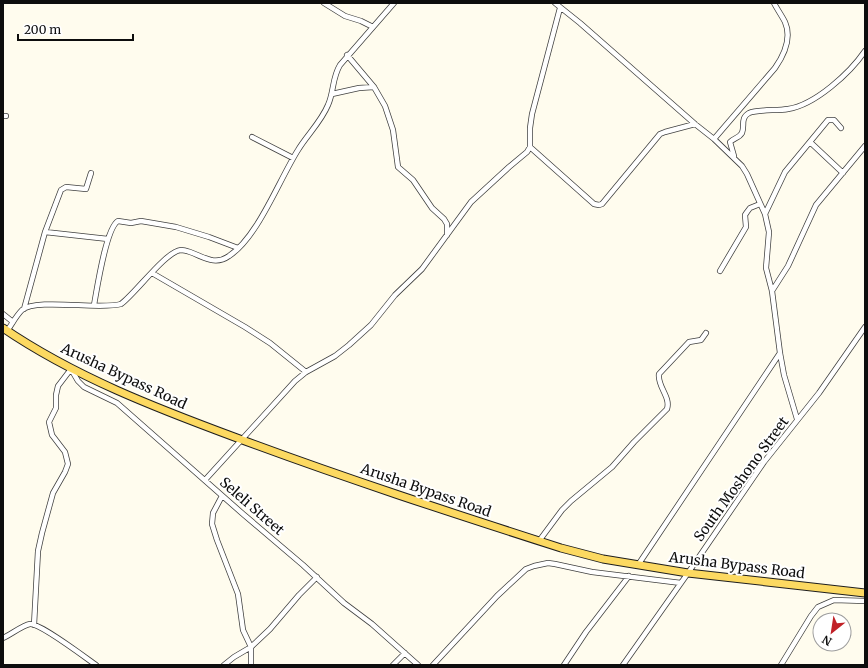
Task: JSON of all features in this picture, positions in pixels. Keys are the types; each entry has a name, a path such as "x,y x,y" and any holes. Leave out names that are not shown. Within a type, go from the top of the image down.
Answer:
{"main road":[{"name":"Arusha Bypass Road","path":"5,329 70,368 162,410 299,461 581,554 688,573 865,592"}],"street":[{"path":"324,3 343,14 373,27"},
{"path":"24,309 45,305 121,304 166,258 179,250 215,261 226,258 238,248 259,220 293,158 309,133 322,117 332,94 334,78 337,70 347,55 394,3"},
{"path":"555,3 714,139 734,158 747,174 765,214 769,232 766,268 772,291 780,353 787,387 797,419"},
{"path":"714,139 775,68 781,58 788,41 788,33 785,22 774,3"},
{"path":"205,480 295,381 306,372 335,356 371,325 394,295 422,269 471,202 509,166 524,155 530,147 532,114 560,8"},
{"path":"734,158 730,142 742,133 743,120 746,115 754,112 792,109 812,101 852,68 865,51"},
{"path":"347,55 374,87 385,106 396,143 398,165 413,180 432,208 444,219 447,224 447,235"},
{"path":"332,94 358,88 374,87"},
{"path":"765,214 785,172 829,120 834,120 841,128"},
{"path":"530,147 594,204 599,205 602,204 660,134 695,124"},
{"path":"252,137 293,158"},
{"path":"810,142 843,173"},
{"path":"772,291 788,266 814,208 865,146"},
{"path":"5,329 24,309 45,232 62,188 86,189 92,173"},
{"path":"720,271 746,227 747,212 750,208 760,204"},
{"path":"94,305 108,239 116,222 120,221 131,223 141,221 176,227 238,248"},
{"path":"45,232 108,239"},
{"path":"152,273 270,343 306,372"},
{"path":"3,314 13,322"},
{"name":"South Moshono Street","path":"623,665 764,462 818,393 865,327"},
{"path":"539,541 570,501 612,467 634,442 667,409 668,402 660,384 659,374 689,342 701,340 706,333"},
{"path":"638,565 780,353"},
{"path":"34,625 38,551 53,493 68,464 65,452 52,435 49,422 56,408 58,386 70,368"},
{"name":"Seleli Street","path":"70,368 82,384 117,403 222,496 317,577 344,603 372,624 418,665"},
{"path":"222,496 213,513 212,524 238,594 243,630 250,647 251,665"},
{"path":"433,665 498,596 529,568 551,563 592,572 681,583"},
{"path":"564,665 586,632 629,576"},
{"path":"224,665 250,647 276,623 299,594 317,577"},
{"path":"781,665 807,622 818,607 834,600 865,601"},
{"path":"3,638 28,625 34,625 58,639 94,665"},
{"path":"393,665 405,653"}]}
